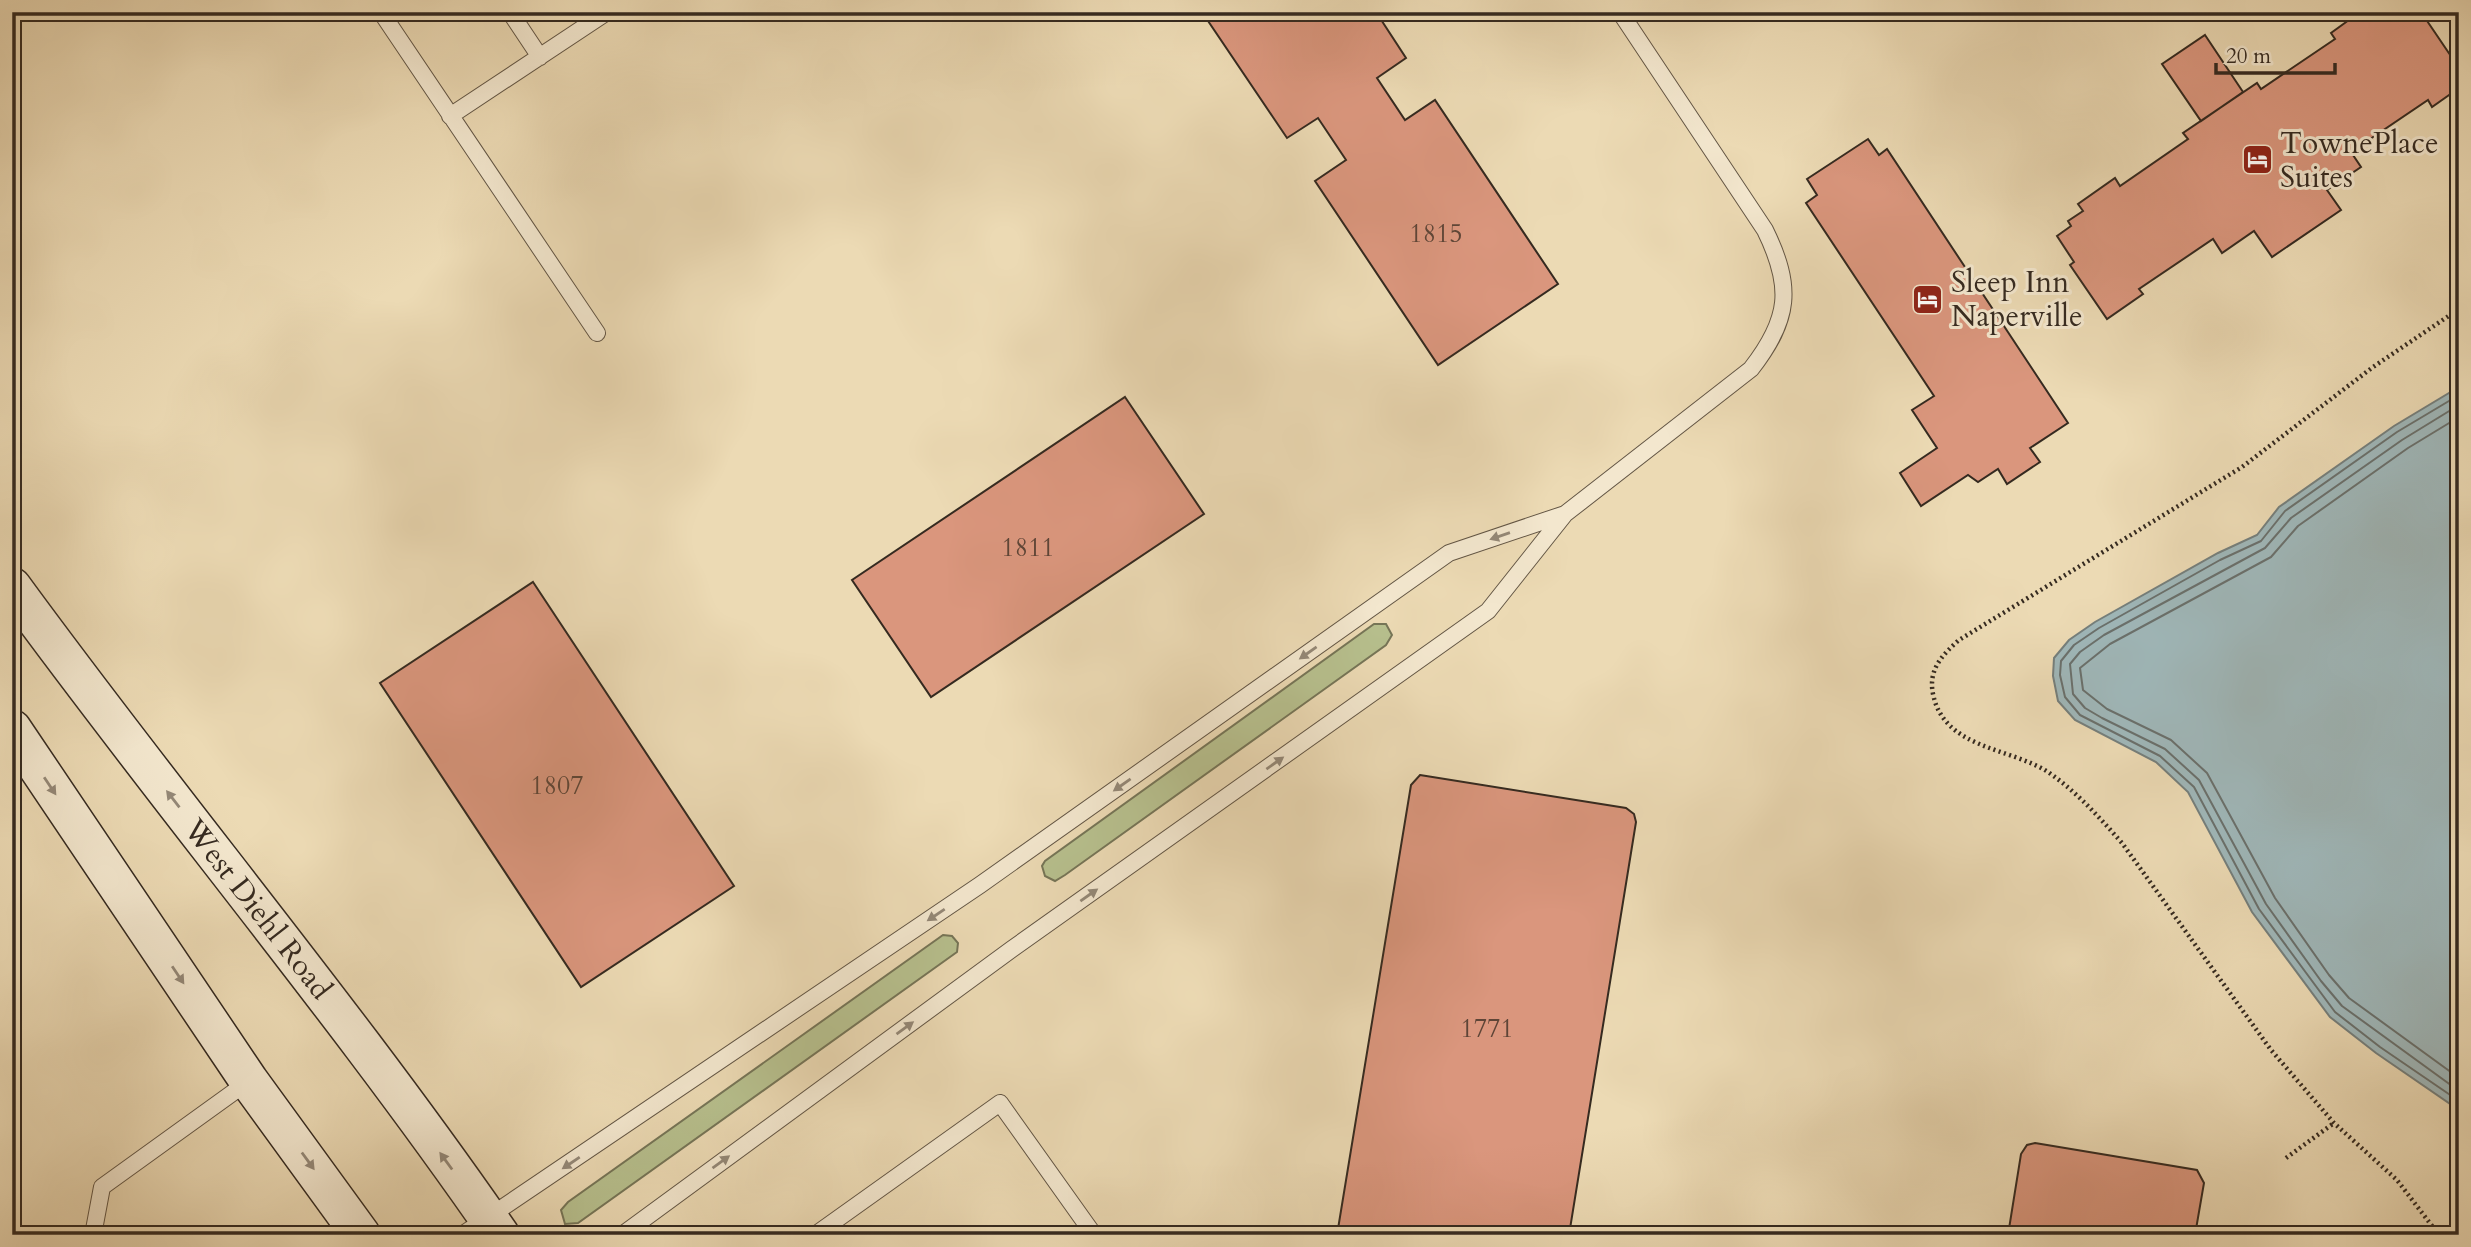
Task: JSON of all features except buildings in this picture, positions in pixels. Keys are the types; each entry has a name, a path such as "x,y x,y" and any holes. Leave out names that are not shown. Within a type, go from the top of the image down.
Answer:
{"street":[{"name":"West Diehl Road","path":"12,587 79,678 305,969 483,1228"},
{"path":"12,729 249,1081 361,1235"}],"lane":[{"path":"381,12 597,333"},
{"path":"510,12 540,57"},
{"path":"450,116 607,12"},
{"path":"622,1235 1001,958 1488,611 1565,514 1751,369 1768,347 1784,307 1785,284 1780,260 1765,230 1620,12"},
{"path":"483,1228 532,1190 980,885 1449,553 1565,514"},
{"path":"93,1235 102,1188 249,1081"},
{"path":"815,1235 1000,1103 1094,1235"}],"path":[{"path":"2439,1235 2397,1180 2334,1123 2271,1050 2122,843 2099,816 2045,770 1975,742 1942,720 1935,704 1933,671 1942,655 1959,640 2242,467 2373,367 2459,309"},
{"path":"2286,1158 2334,1123"}],"green space":[{"path":"1374,624 1386,624 1392,635 1386,645 1065,875 1055,881 1045,876 1042,866 1045,861"},
{"path":"943,935 952,936 958,943 957,952 578,1223 565,1224 561,1210 568,1202"}],"water":[{"path":"2459,387 2459,1110 2376,1053 2330,1017 2252,912 2188,792 2156,762 2075,720 2058,701 2053,676 2054,658 2069,640 2095,622 2218,553 2257,535 2279,507 2394,426"}],"place":[{"name":"TownePlace Suites","path":"2257,160"},
{"name":"Sleep Inn Naperville","path":"1928,299"}]}
